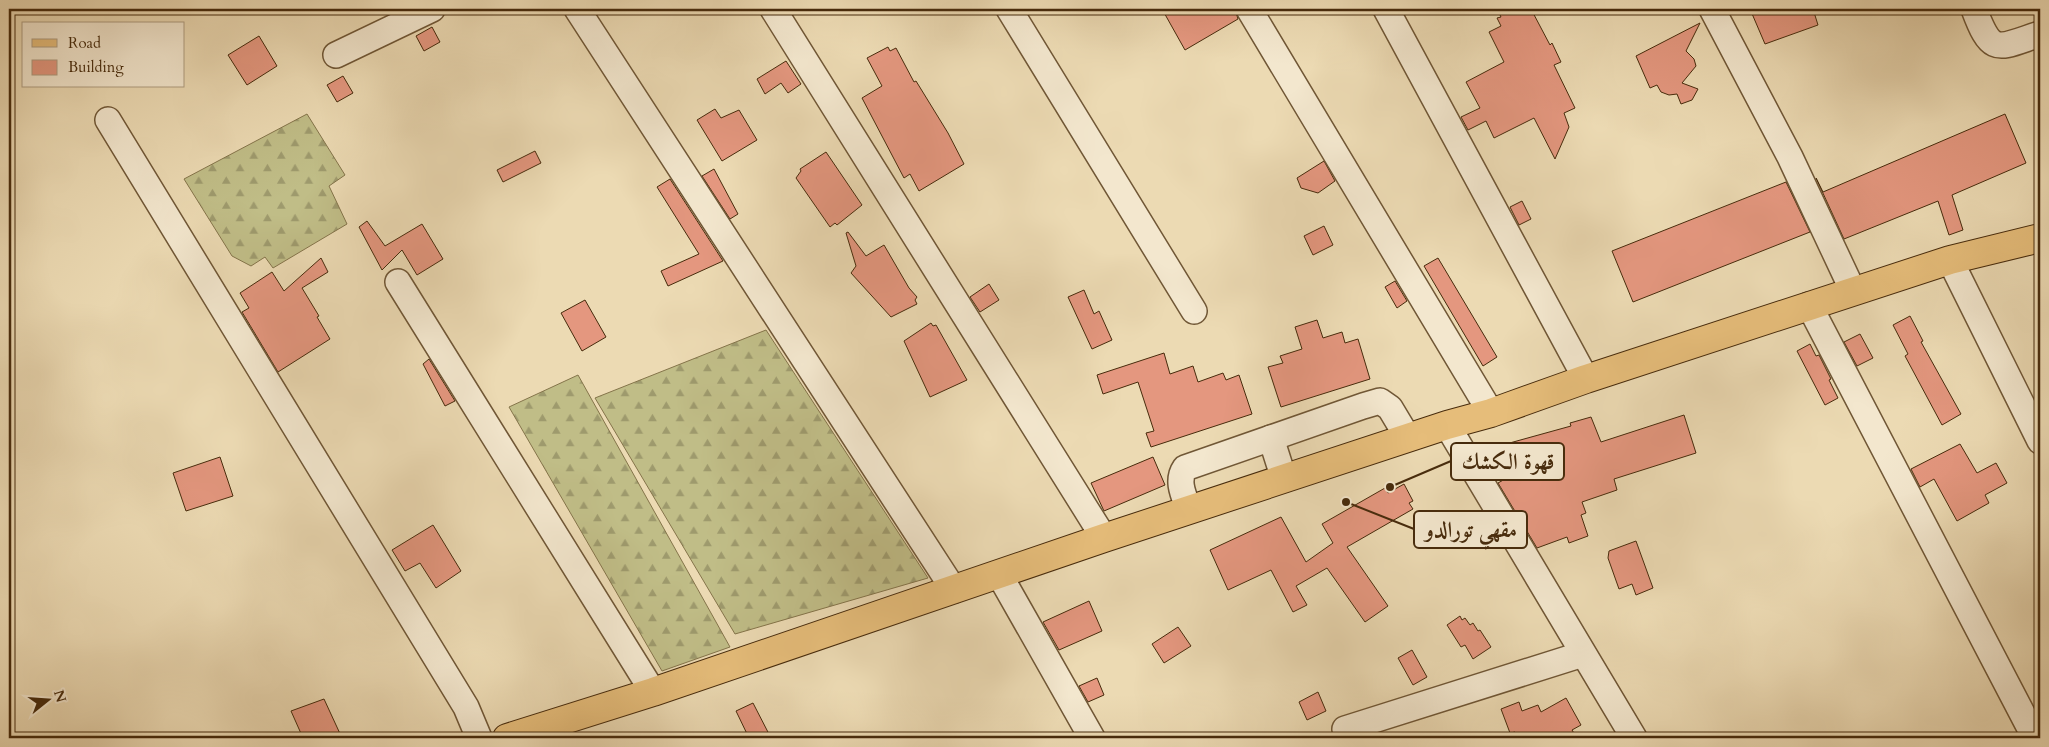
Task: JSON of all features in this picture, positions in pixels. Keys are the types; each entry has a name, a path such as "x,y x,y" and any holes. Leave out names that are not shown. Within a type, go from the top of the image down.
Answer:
{"main road":[{"path":"507,738 653,692 1104,538 1491,412 1809,305 1950,260 2040,238"}],"street":[{"path":"336,55 432,9"},
{"path":"577,9 954,590"},
{"path":"773,9 1104,538"},
{"path":"1009,9 1194,311"},
{"path":"1249,9 1491,412"},
{"path":"1386,9 1586,379"},
{"path":"1712,9 1790,158 1853,291"},
{"path":"1974,9 1983,32 1992,43 2004,46 2040,34"},
{"path":"108,120 466,708 479,738"},
{"path":"1950,260 2040,441"},
{"path":"398,282 653,692"},
{"path":"1809,305 2035,738"},
{"path":"1189,510 1181,487 1180,475 1185,468 1380,401 1390,408 1408,438"},
{"path":"1447,425 1634,738"},
{"path":"1271,438 1284,478"},
{"path":"999,574 1092,738"},
{"path":"1345,728 1583,654"}],"green space":[{"path":"307,114 345,175 329,186 347,224 273,268 265,257 251,266 232,256 184,179"},
{"path":"766,330 928,578 735,634 595,398"},
{"path":"578,375 730,647 662,671 509,407"}],"building":[{"path":"1162,9 1235,9 1238,19 1185,50"},
{"path":"1497,9 1531,9 1550,45 1552,43 1561,62 1554,65 1575,108 1564,113 1569,127 1555,159 1534,118 1494,138 1486,121 1468,130 1461,117 1480,108 1466,82 1504,62 1489,32 1501,26 1497,18 1501,17"},
{"path":"1750,9 1813,9 1818,25 1765,44"},
{"path":"1700,23 1686,51 1694,59 1696,66 1682,83 1698,89 1692,100 1681,104 1677,94 1669,95 1661,92 1657,85 1650,88 1636,56"},
{"path":"432,27 440,42 424,51 416,36"},
{"path":"259,36 277,66 247,85 228,55"},
{"path":"888,47 890,51 896,48 914,82 916,81 948,133 964,164 919,191 910,174 904,178 862,98 882,86 867,58"},
{"path":"786,61 801,84 788,93 781,83 765,94 757,79"},
{"path":"343,76 353,93 337,102 327,85"},
{"path":"715,109 721,118 739,110 757,140 722,161 697,120"},
{"path":"2005,114 2026,163 1952,195 1963,230 1949,235 1938,201 1844,239 1816,178 1823,192"},
{"path":"535,151 541,163 503,182 497,170"},
{"path":"826,152 862,205 837,225 835,223 830,227 796,178 801,171 800,169"},
{"path":"1324,161 1335,181 1318,193 1301,188 1297,178"},
{"path":"714,169 738,214 730,219 702,176"},
{"path":"670,179 723,261 668,286 661,271 699,254 657,187"},
{"path":"1786,182 1810,232 1633,302 1612,251"},
{"path":"1522,201 1531,219 1519,225 1510,207"},
{"path":"367,221 385,246 422,224 443,259 417,275 402,250 382,270 359,227"},
{"path":"1324,226 1333,245 1313,255 1304,236"},
{"path":"848,232 866,256 884,245 909,288 917,297 915,300 917,304 891,317 851,273 856,266 846,233"},
{"path":"321,258 328,272 302,288 330,339 278,372 242,312 249,308 240,293 272,272 284,291"},
{"path":"1438,258 1497,357 1483,366 1424,266"},
{"path":"1395,281 1407,301 1397,308 1385,287"},
{"path":"989,284 999,300 980,312 970,297"},
{"path":"1084,290 1094,314 1099,311 1112,340 1092,349 1068,297"},
{"path":"585,300 606,337 582,351 561,313"},
{"path":"1910,316 1923,341 1921,342 1961,414 1942,425 1905,356 1908,354 1893,325"},
{"path":"1317,320 1323,338 1342,332 1345,343 1358,339 1370,379 1281,407 1268,367 1283,363 1280,356 1302,349 1295,327"},
{"path":"931,323 933,326 936,325 967,380 930,397 904,341"},
{"path":"1860,334 1873,358 1857,366 1844,342"},
{"path":"1810,344 1816,356 1819,355 1838,398 1825,405 1797,351"},
{"path":"1164,353 1170,374 1193,366 1198,382 1223,373 1226,380 1239,375 1252,414 1151,447 1146,433 1154,431 1138,382 1103,394 1097,375"},
{"path":"429,359 455,401 445,406 423,364"},
{"path":"1684,415 1696,453 1614,479 1617,490 1582,502 1586,513 1581,515 1588,536 1569,543 1567,537 1537,548 1498,483 1514,474 1506,444 1571,426 1570,423 1591,417 1601,442"},
{"path":"1960,444 1977,473 1996,463 2007,483 1985,495 1989,503 1957,521 1934,479 1920,487 1911,469"},
{"path":"220,457 233,496 186,511 173,473"},
{"path":"1153,457 1165,485 1104,511 1091,483"},
{"path":"1404,484 1413,501 1409,503 1413,509 1347,547 1388,606 1365,622 1327,568 1296,586 1307,605 1293,612 1271,570 1228,590 1210,550 1281,517 1306,562 1333,543 1322,524 1385,488 1388,493"},
{"path":"433,525 461,571 436,588 420,563 405,571 392,550"},
{"path":"1636,541 1653,588 1636,595 1632,584 1619,589 1608,558 1609,551"},
{"path":"1089,601 1102,631 1059,650 1043,622"},
{"path":"1460,616 1462,620 1465,618 1470,625 1473,623 1478,631 1480,630 1491,647 1473,659 1465,645 1461,647 1447,625"},
{"path":"1178,627 1191,646 1164,663 1152,644"},
{"path":"1412,650 1427,677 1413,685 1398,658"},
{"path":"1097,678 1104,695 1088,702 1079,686"},
{"path":"1318,692 1326,711 1307,720 1299,702"},
{"path":"1566,698 1581,725 1572,730 1577,738 1559,738 1557,735 1547,738 1517,738 1515,732 1510,733 1501,709 1519,702 1522,711 1538,705 1541,712"},
{"path":"324,699 342,738 303,738 291,711"},
{"path":"753,703 771,738 749,738 736,711"}],"place":[{"name":"قهوة الكشك","path":"1390,487"},
{"name":"مقهي تورالدو","path":"1346,502"}]}
